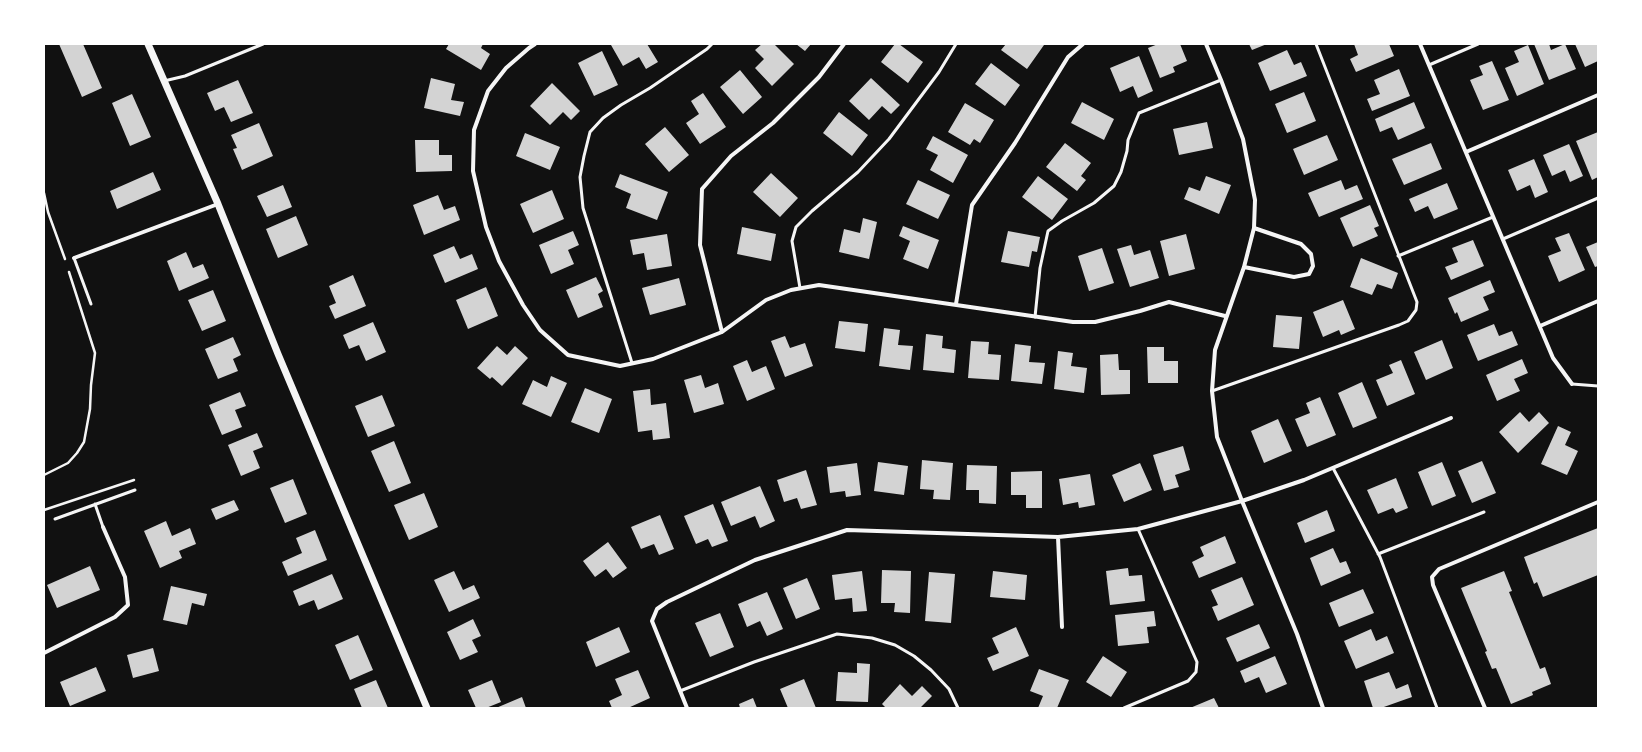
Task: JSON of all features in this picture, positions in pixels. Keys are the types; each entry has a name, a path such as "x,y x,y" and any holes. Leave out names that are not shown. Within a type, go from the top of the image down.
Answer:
{"street":[{"path":"148,44 218,204 278,354 428,708"},
{"path":"535,44 506,68 488,90 474,130 473,171 486,228 499,261 523,305 540,330 568,355 620,366 653,359 722,332 766,300 791,290 819,285 1073,322 1096,322 1169,302 1225,316"},
{"path":"722,332 700,245 702,189 731,156 773,123 819,77 844,44"},
{"path":"956,304 972,205 1015,143 1068,57 1083,44"},
{"path":"1206,44 1243,139 1255,200 1254,228 1244,267 1225,316 1214,350 1212,391 1217,437 1297,634 1323,708"},
{"path":"1420,44 1554,358 1572,384"},
{"path":"1466,152 1598,95"},
{"path":"74,258 218,204"},
{"path":"1244,267 1294,277 1309,274 1313,266 1311,254 1301,244 1254,228"},
{"path":"1540,326 1598,301"},
{"path":"687,708 652,621 657,609 667,602 755,560 848,530 1058,537 1138,529 1242,501 1304,480 1451,418"},
{"path":"1485,708 1433,585 1432,577 1439,569 1598,502"},
{"path":"44,653 115,617 128,605 125,577 103,527"},
{"path":"1058,537 1062,627"}],"lane":[{"path":"164,81 185,76 263,44"},
{"path":"632,363 583,208 580,177 590,132 603,118 621,105 712,44"},
{"path":"800,288 792,241 796,227 812,211 858,172 889,139 939,72 956,44"},
{"path":"1212,391 1399,325 1408,321 1416,310 1417,302 1316,44"},
{"path":"1429,66 1478,44"},
{"path":"1036,316 1040,268 1048,231 1062,221 1094,204 1114,186 1121,172 1127,151 1128,140 1139,113 1221,80"},
{"path":"1503,239 1598,198"},
{"path":"1398,256 1493,217"},
{"path":"74,258 90,304"},
{"path":"1572,384 1598,386"},
{"path":"1333,468 1378,554 1437,708"},
{"path":"55,519 135,490"},
{"path":"95,504 103,527"},
{"path":"1378,554 1484,512"},
{"path":"1124,708 1188,681 1196,672 1195,655 1138,529"},
{"path":"680,691 754,662 837,634 872,638 895,645 914,656 931,670 949,689 958,708"}],"path":[{"path":"44,193 48,212 65,260"},
{"path":"44,475 68,463 78,453 84,442 90,409 95,353 67,268"},
{"path":"44,510 134,480"}],"building":[{"path":"59,44 83,44 102,88 82,97"},
{"path":"449,44 483,44 481,48 490,54 481,70 446,49"},
{"path":"647,44 658,62 646,69 639,57 623,66 611,45"},
{"path":"762,44 774,44 794,64 772,86 755,68 764,59 755,50"},
{"path":"796,44 811,44 805,51"},
{"path":"895,44 899,44 923,62 908,83 881,62"},
{"path":"1006,44 1044,45 1027,69 1001,50"},
{"path":"1158,44 1180,44 1187,61 1173,67 1175,72 1160,78 1148,48"},
{"path":"1249,44 1267,44 1252,50"},
{"path":"1354,44 1389,44 1394,56 1356,72 1350,59 1358,55"},
{"path":"1534,44 1549,44 1551,50 1565,44 1576,69 1549,80"},
{"path":"1575,44 1598,44 1598,61 1585,67"},
{"path":"1528,45 1544,84 1517,96 1505,68 1519,62 1514,51"},
{"path":"1287,50 1294,65 1301,62 1307,76 1270,91 1258,63"},
{"path":"602,51 618,85 594,96 578,63"},
{"path":"1139,56 1153,91 1138,98 1133,86 1120,92 1110,68"},
{"path":"1492,61 1509,100 1483,110 1470,80 1483,75 1479,66"},
{"path":"991,63 1020,85 1005,106 975,84"},
{"path":"1399,69 1410,96 1372,111 1367,99 1380,94 1374,80"},
{"path":"740,70 762,97 743,114 720,87"},
{"path":"431,78 455,84 451,100 464,102 460,116 424,108"},
{"path":"871,78 900,105 891,114 882,106 869,120 849,101"},
{"path":"238,80 253,113 231,122 224,107 215,111 207,93"},
{"path":"552,83 580,111 571,120 563,112 550,125 530,106"},
{"path":"1304,92 1316,121 1287,133 1275,104"},
{"path":"703,93 726,127 700,144 686,123 699,114 691,101"},
{"path":"132,94 151,137 130,146 112,103"},
{"path":"1082,102 1114,119 1104,140 1071,123"},
{"path":"1414,102 1425,128 1398,140 1392,127 1380,132 1375,119"},
{"path":"965,103 994,120 980,143 974,139 970,145 948,132"},
{"path":"839,112 868,135 852,156 823,133"},
{"path":"1207,122 1213,148 1179,155 1173,129"},
{"path":"259,123 273,156 242,170 233,149 237,148 231,135"},
{"path":"665,127 689,155 669,172 645,144"},
{"path":"1598,132 1598,177 1592,180 1576,141"},
{"path":"525,133 560,147 550,170 516,156"},
{"path":"1327,135 1338,160 1304,175 1293,149"},
{"path":"933,136 968,155 953,183 930,170 938,155 926,149"},
{"path":"415,140 439,140 439,155 452,155 452,171 416,172"},
{"path":"1065,143 1091,163 1081,176 1086,180 1077,191 1046,167"},
{"path":"1431,143 1442,169 1404,185 1392,159"},
{"path":"1569,144 1583,176 1570,182 1565,170 1552,176 1543,155"},
{"path":"1534,159 1548,192 1535,198 1530,185 1517,191 1508,170"},
{"path":"153,172 161,190 117,209 110,191"},
{"path":"771,173 798,198 780,217 753,192"},
{"path":"620,174 668,192 657,220 626,208 631,194 615,187"},
{"path":"1038,176 1068,199 1052,220 1022,197"},
{"path":"1206,176 1231,185 1219,214 1184,199 1189,187 1200,191"},
{"path":"918,180 950,195 938,219 906,204"},
{"path":"1341,180 1345,190 1357,185 1363,199 1319,217 1308,193"},
{"path":"1447,183 1458,209 1434,219 1428,206 1415,212 1409,199"},
{"path":"283,185 292,207 267,217 257,196"},
{"path":"552,190 564,219 533,233 520,204"},
{"path":"438,195 444,210 455,206 460,220 424,235 413,205"},
{"path":"1370,205 1379,226 1374,228 1378,236 1353,247 1340,218"},
{"path":"296,216 308,245 278,258 266,229"},
{"path":"863,218 877,222 869,259 839,252 844,229 860,233"},
{"path":"903,226 939,240 928,269 903,259 910,241 899,236"},
{"path":"742,227 776,234 771,261 737,254"},
{"path":"573,231 579,245 568,250 574,264 551,274 539,245"},
{"path":"1008,231 1040,237 1037,252 1032,251 1029,267 1001,262"},
{"path":"1569,233 1585,270 1559,282 1548,256 1561,251 1555,238"},
{"path":"667,234 672,266 647,270 644,253 633,255 630,240"},
{"path":"1186,234 1195,269 1169,276 1160,241"},
{"path":"1473,240 1484,266 1451,280 1445,267 1458,262 1452,248"},
{"path":"1598,242 1598,266 1595,267 1586,247"},
{"path":"1131,245 1134,255 1150,250 1159,278 1130,287 1117,249"},
{"path":"454,246 460,259 472,254 478,269 445,283 433,255"},
{"path":"1102,248 1114,283 1089,291 1078,256"},
{"path":"186,252 193,268 203,264 209,278 179,291 167,261"},
{"path":"1361,258 1398,273 1392,289 1377,284 1372,295 1350,287"},
{"path":"353,275 366,306 335,319 329,306 336,303 329,286"},
{"path":"596,277 603,291 598,294 603,307 578,318 566,290"},
{"path":"679,278 686,305 650,315 642,288"},
{"path":"1490,280 1495,292 1483,297 1489,310 1461,322 1457,312 1455,314 1448,298"},
{"path":"486,287 498,316 468,329 456,300"},
{"path":"213,290 226,321 202,331 188,300"},
{"path":"1343,300 1355,329 1341,335 1339,330 1323,337 1313,312"},
{"path":"1276,315 1302,317 1299,349 1273,347"},
{"path":"839,321 868,324 865,352 835,348"},
{"path":"373,322 386,352 366,361 359,345 349,349 343,335"},
{"path":"1494,324 1499,336 1512,331 1518,345 1478,361 1467,335"},
{"path":"884,328 900,330 898,345 913,346 910,370 879,366"},
{"path":"926,334 943,336 942,348 956,350 954,373 923,370"},
{"path":"785,336 790,348 805,343 813,366 785,377 771,341"},
{"path":"233,337 241,355 233,359 238,371 218,379 205,349"},
{"path":"1442,340 1453,368 1426,380 1414,352"},
{"path":"971,341 989,342 988,354 1001,355 999,380 968,378"},
{"path":"1015,344 1031,346 1029,362 1045,363 1042,384 1011,381"},
{"path":"497,346 507,355 515,346 528,358 502,386 492,377 490,379 477,368"},
{"path":"1147,347 1164,347 1164,361 1178,361 1178,383 1148,383"},
{"path":"1058,351 1073,353 1071,366 1087,368 1084,393 1054,389"},
{"path":"1118,354 1119,370 1130,370 1130,394 1101,395 1100,355"},
{"path":"1522,359 1528,373 1514,379 1520,391 1497,401 1486,375"},
{"path":"747,360 752,372 766,366 775,389 747,401 733,366"},
{"path":"1401,360 1415,394 1387,406 1376,380 1393,373 1389,365"},
{"path":"701,375 705,388 718,383 724,404 694,413 684,380"},
{"path":"551,376 567,383 551,417 522,404 533,380 547,387"},
{"path":"1362,382 1377,418 1353,428 1338,393"},
{"path":"585,388 612,399 599,433 571,422"},
{"path":"650,389 651,405 666,403 670,438 653,440 652,430 638,432 633,391"},
{"path":"240,392 246,406 235,410 242,427 222,435 209,405"},
{"path":"382,395 395,426 368,437 355,406"},
{"path":"1320,397 1336,435 1307,447 1295,419 1310,413 1306,403"},
{"path":"1520,412 1529,422 1539,412 1549,423 1518,453 1499,432"},
{"path":"1278,419 1292,451 1264,463 1251,431"},
{"path":"1558,426 1571,432 1565,445 1578,451 1567,475 1541,464"},
{"path":"257,433 263,447 253,451 260,468 241,476 228,445"},
{"path":"394,441 411,483 389,492 371,451"},
{"path":"1183,446 1190,470 1175,475 1179,487 1164,491 1153,455"},
{"path":"922,460 953,463 950,500 933,499 934,490 920,489"},
{"path":"1482,461 1496,493 1472,503 1458,471"},
{"path":"878,462 908,466 904,495 874,491"},
{"path":"1442,462 1456,496 1432,506 1418,472"},
{"path":"857,463 861,495 846,497 845,491 830,493 827,467"},
{"path":"1140,463 1152,490 1124,502 1112,475"},
{"path":"967,465 997,466 996,504 979,503 979,490 966,490"},
{"path":"806,470 817,505 801,509 797,498 784,502 777,480"},
{"path":"1042,471 1042,508 1026,508 1026,495 1011,495 1011,472"},
{"path":"1090,474 1095,505 1079,508 1078,502 1063,505 1059,479"},
{"path":"1396,478 1408,508 1396,513 1393,508 1378,514 1367,490"},
{"path":"293,479 307,514 285,523 270,488"},
{"path":"760,486 775,521 760,528 755,516 731,526 721,502"},
{"path":"424,493 438,527 409,540 394,505"},
{"path":"234,500 239,510 216,520 211,509"},
{"path":"713,504 728,541 712,547 708,539 696,544 684,516"},
{"path":"1327,510 1335,531 1305,543 1297,523"},
{"path":"660,515 674,549 659,555 654,544 641,549 631,527"},
{"path":"166,521 172,536 190,528 196,544 179,551 182,558 160,568 144,531"},
{"path":"1598,528 1598,575 1543,597 1537,582 1534,584 1524,557"},
{"path":"315,530 327,560 288,576 282,562 302,553 296,538"},
{"path":"1225,536 1236,563 1199,578 1192,562 1204,556 1200,547"},
{"path":"608,542 627,568 613,578 606,569 595,577 583,561"},
{"path":"1333,548 1340,563 1346,561 1351,573 1321,586 1310,558"},
{"path":"90,566 100,590 57,608 47,585"},
{"path":"1128,568 1129,576 1142,575 1145,601 1110,605 1106,571"},
{"path":"882,570 911,571 910,613 894,612 895,603 881,603"},
{"path":"454,571 463,590 474,585 480,598 449,612 434,580"},
{"path":"862,571 867,611 853,612 852,598 835,600 832,575"},
{"path":"993,571 1027,575 1025,600 990,597"},
{"path":"1504,571 1512,591 1509,592 1540,669 1545,667 1551,684 1532,692 1533,695 1511,704 1496,668 1492,669 1485,652 1487,651 1461,588"},
{"path":"929,572 955,574 951,623 925,621"},
{"path":"332,574 343,599 318,610 314,600 299,606 293,591"},
{"path":"1242,577 1254,605 1218,621 1212,607 1218,605 1211,590"},
{"path":"807,578 820,609 796,619 783,588"},
{"path":"171,586 207,594 204,606 192,603 187,625 163,620"},
{"path":"1363,589 1374,613 1339,627 1329,603"},
{"path":"767,592 783,629 767,636 760,621 747,627 738,604"},
{"path":"1154,611 1156,626 1147,627 1149,643 1118,646 1115,615"},
{"path":"720,613 734,647 710,657 695,623"},
{"path":"473,619 481,636 472,640 478,652 460,660 447,632"},
{"path":"1259,624 1270,648 1237,662 1226,638"},
{"path":"619,627 630,652 596,667 586,642"},
{"path":"1016,627 1029,656 993,671 987,658 999,653 992,638"},
{"path":"1371,629 1376,641 1387,636 1394,653 1356,669 1344,641"},
{"path":"358,635 373,670 350,680 335,645"},
{"path":"153,648 159,671 133,678 127,655"},
{"path":"1103,656 1127,672 1111,697 1086,682"},
{"path":"1275,656 1287,684 1266,693 1259,677 1245,683 1240,671"},
{"path":"857,663 870,664 868,702 836,701 838,672 857,673"},
{"path":"96,667 106,691 70,706 60,682"},
{"path":"1039,669 1069,680 1057,708 1038,708 1043,696 1030,691"},
{"path":"638,670 650,698 628,708 612,708 609,701 622,695 615,679"},
{"path":"1389,672 1396,689 1408,684 1412,697 1381,708 1373,708 1364,681"},
{"path":"804,679 816,708 788,708 780,689"},
{"path":"376,680 388,708 362,708 354,689"},
{"path":"492,680 501,702 486,708 476,708 468,690"},
{"path":"900,684 912,696 922,686 932,696 920,708 886,708 882,704"},
{"path":"522,697 526,708 496,708"},
{"path":"753,698 757,708 740,708 739,704"},
{"path":"1214,698 1219,708 1190,708"}]}
